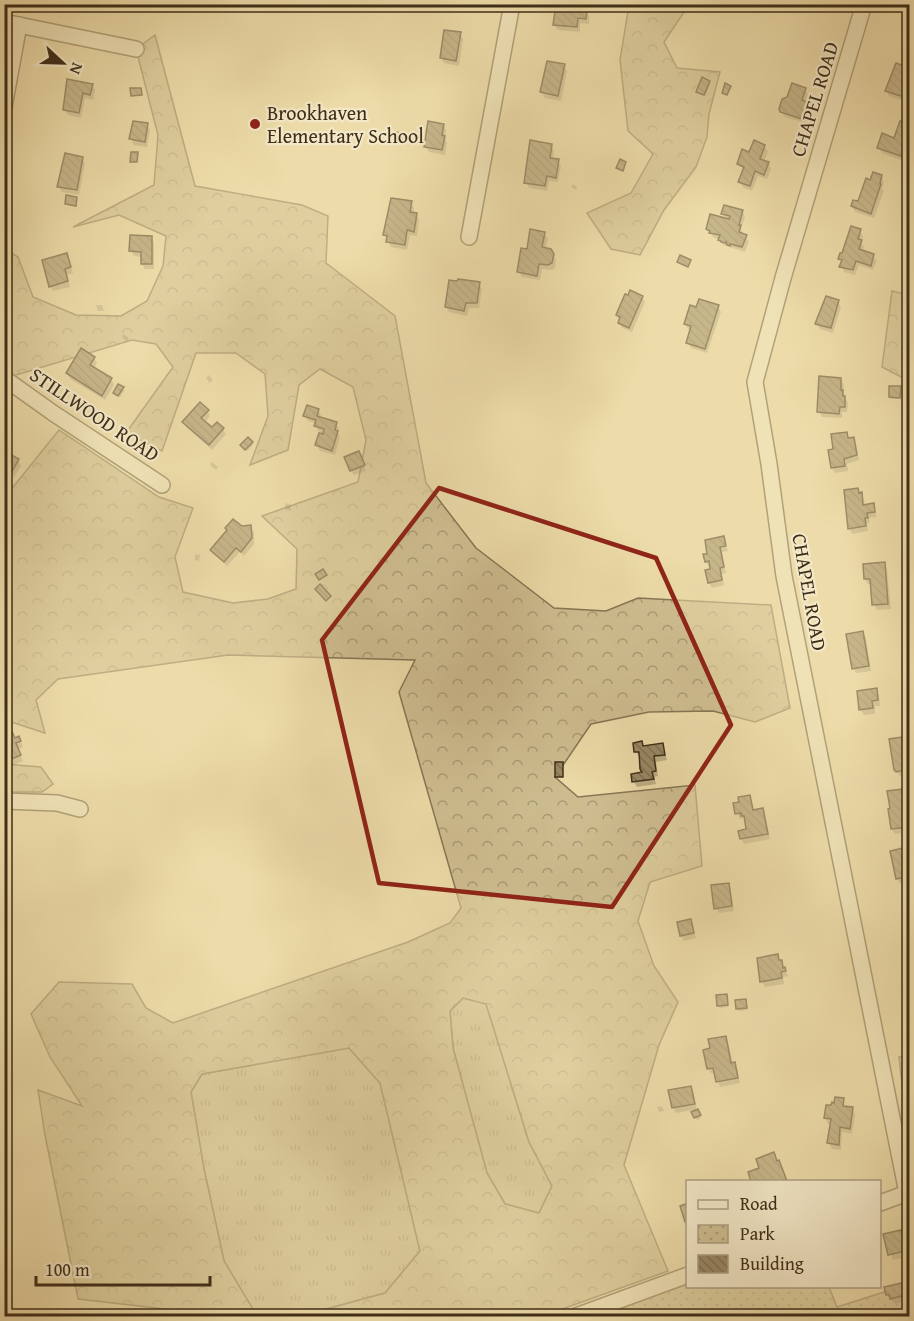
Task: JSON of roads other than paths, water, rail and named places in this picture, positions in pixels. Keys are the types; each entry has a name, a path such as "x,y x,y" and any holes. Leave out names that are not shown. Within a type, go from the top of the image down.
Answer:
{"street":[{"path":"469,237 512,4"},
{"name":"CHAPEL ROAD","path":"864,4 783,278 755,382 784,576 908,1192"},
{"path":"4,107 12,23 136,50"},
{"name":"STILLWOOD ROAD","path":"4,378 162,485"},
{"path":"4,801 57,803 81,809"},
{"path":"881,1202 908,1192"},
{"path":"576,1317 686,1275"}],"place":[{"name":"Brookhaven Elementary School","path":"255,124"}]}
